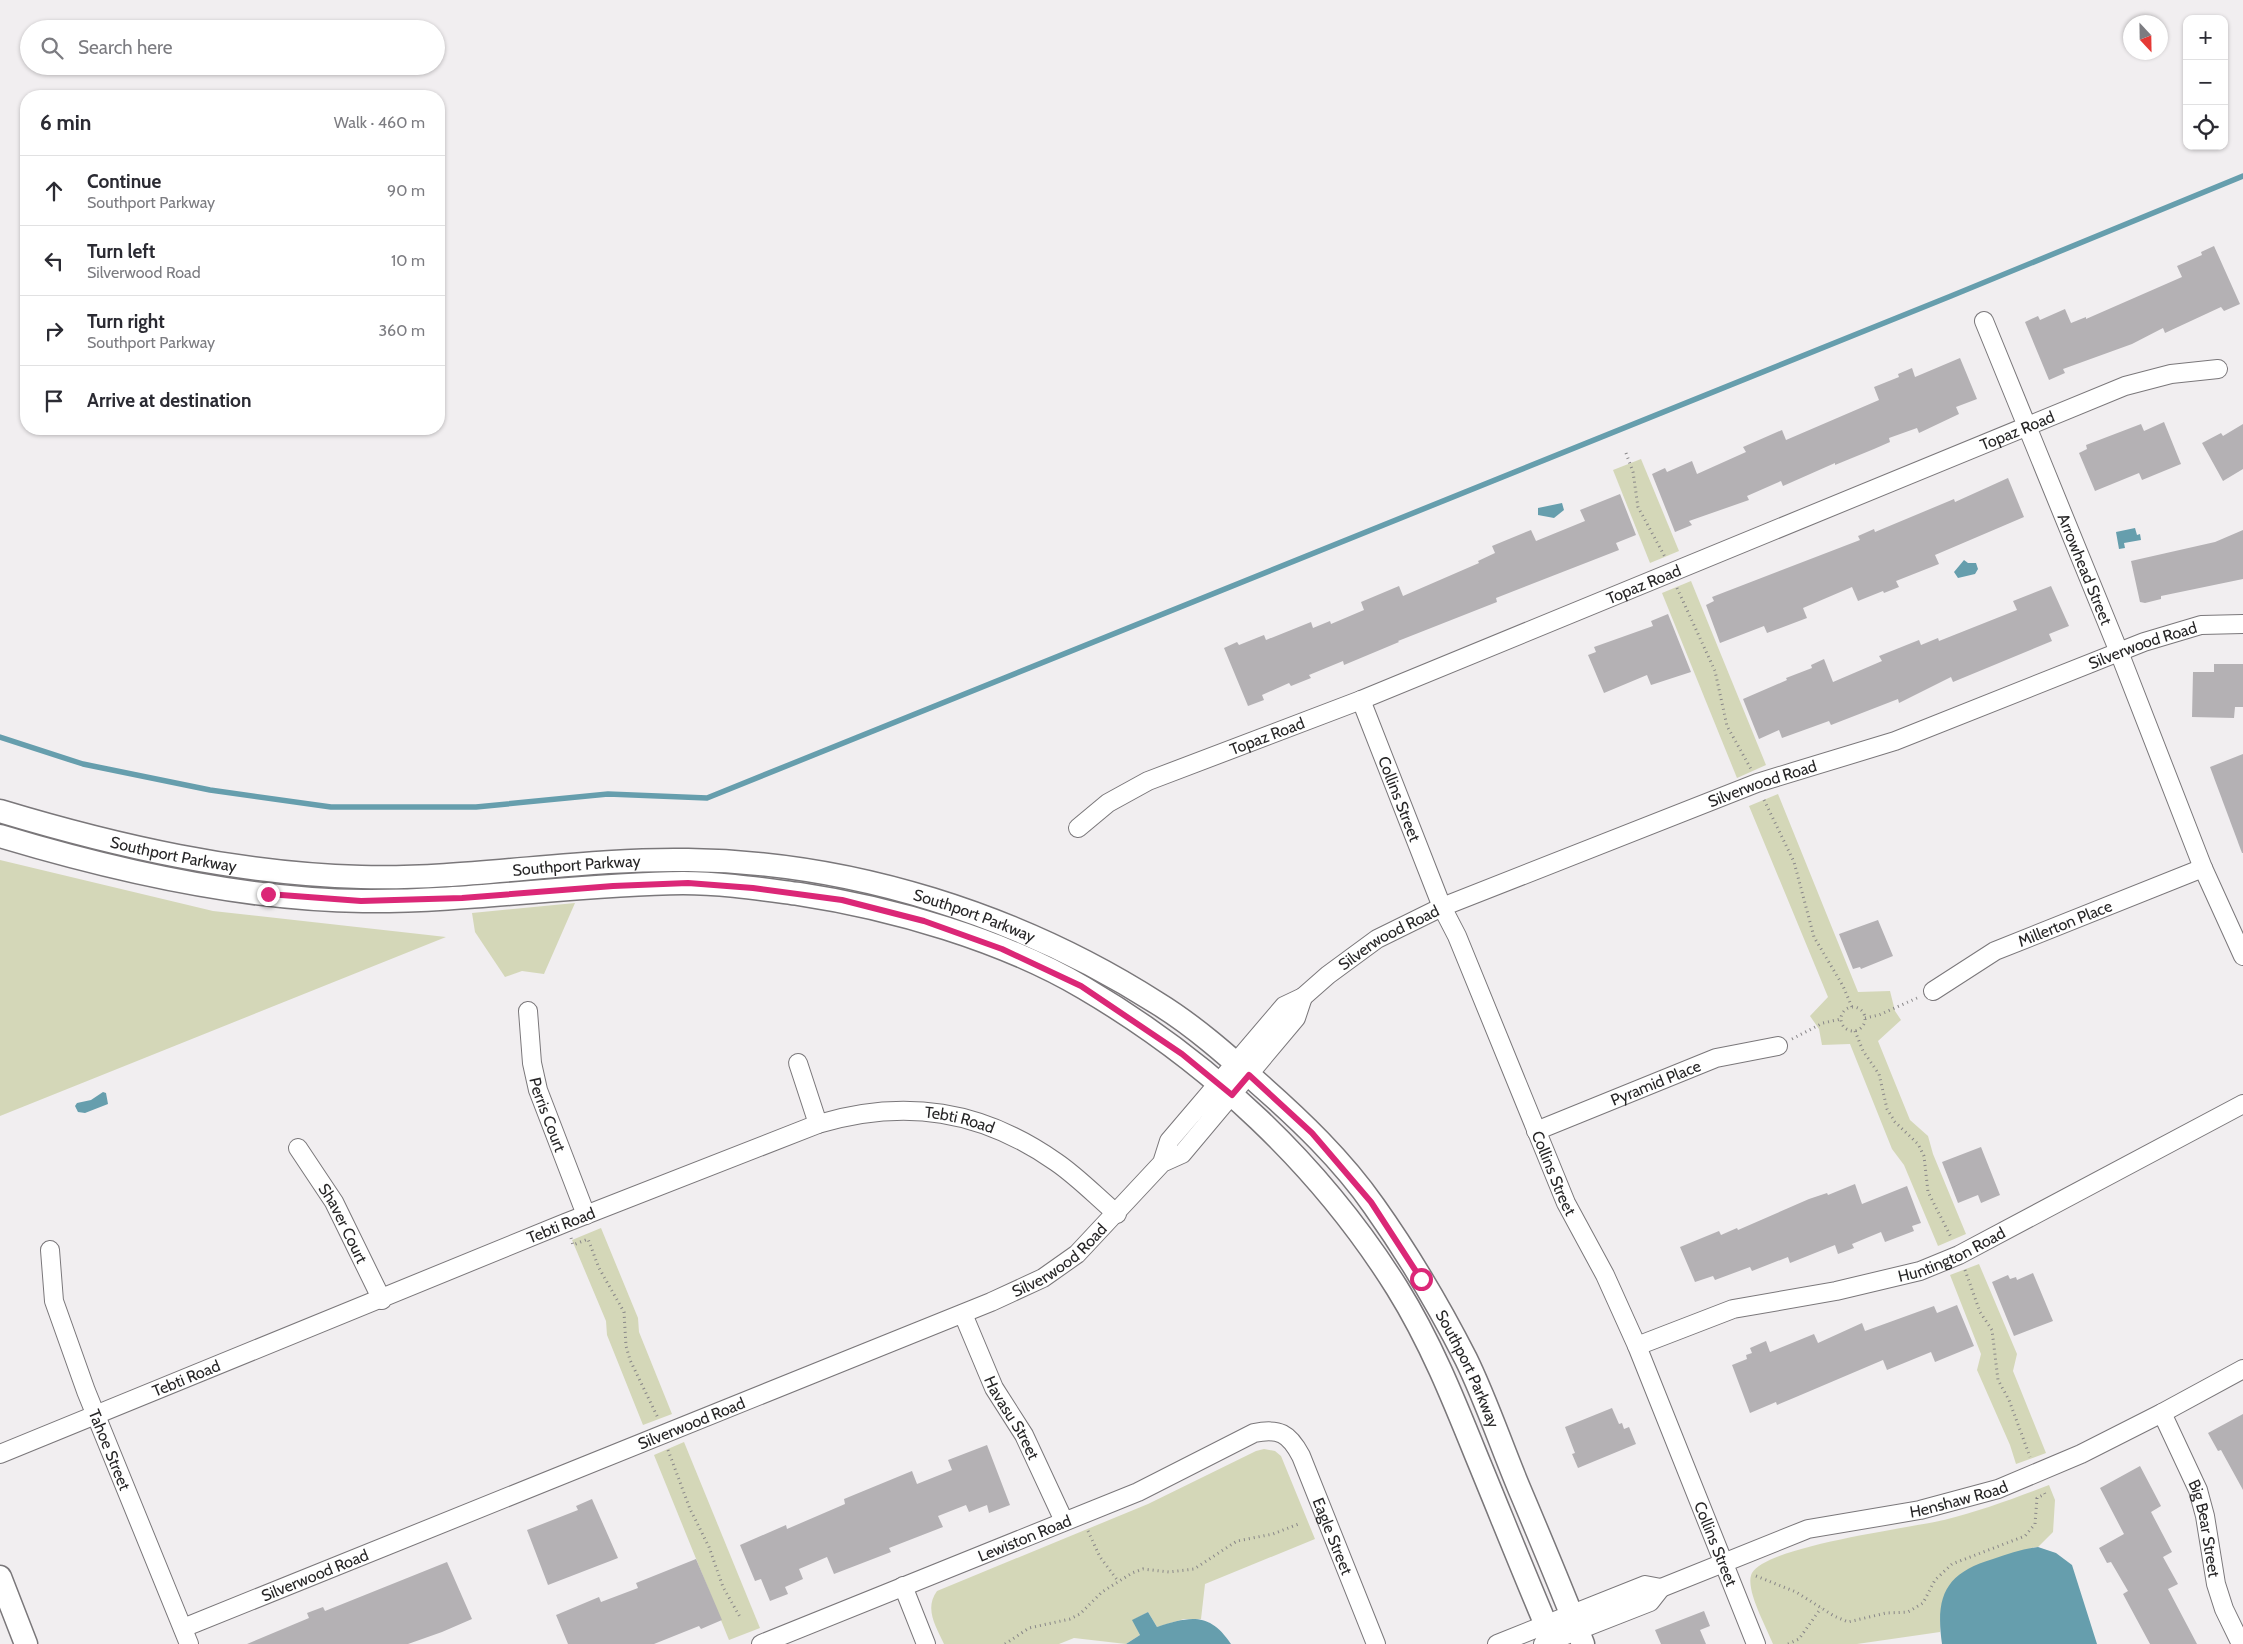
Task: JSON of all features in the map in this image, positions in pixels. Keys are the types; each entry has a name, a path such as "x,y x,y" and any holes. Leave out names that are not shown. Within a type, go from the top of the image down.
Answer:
{"street":[{"name":"Arrowhead Street","path":"1984,321 2119,652 2203,868 2243,956"},
{"name":"Topaz Road","path":"1078,828 1108,803 1148,781 1361,700 2125,386 2171,374 2218,370"},
{"name":"Silverwood Road","path":"186,1636 664,1434 963,1314 1043,1278 1077,1254 1117,1214 1162,1163 1169,1141 1225,1089 1243,1069 1284,1006 1303,997 1328,975 1377,939 1442,907 1757,783 1895,740 2119,652 2178,631 2201,625 2243,624"},
{"name":"Collins Street","path":"1361,700 1442,907 1457,936 1566,1203 1605,1275 1637,1346 1756,1644"},
{"name":"Southport Parkway","path":"0,811 50,826 184,856 271,871 382,877 460,874 611,862 689,860 756,864 847,877 932,898 994,921 1092,965 1161,1005 1243,1069 1312,1133 1371,1202 1421,1279 1467,1361 1577,1629"},
{"name":"Southport Parkway","path":"0,836 44,849 179,880 277,895 361,901 416,900 613,886 688,883 753,888 842,900 924,921 994,946 1081,986 1146,1028 1225,1089 1261,1120 1349,1220 1398,1289 1442,1372 1548,1638"},
{"name":"Millerton Place","path":"1933,991 1994,951 2203,868"},
{"name":"Perris Court","path":"528,1011 532,1062 538,1090 586,1215"},
{"name":"Pyramid Place","path":"1536,1131 1716,1058 1778,1046"},
{"path":"798,1063 818,1124"},
{"name":"Huntington Road","path":"1637,1346 1732,1309 1836,1291 1920,1271 1975,1247 2243,1104"},
{"name":"Tebti Road","path":"0,1454 382,1300 565,1223 818,1124 874,1111 916,1109 981,1123 1023,1141 1057,1163 1117,1214"},
{"name":"Shaver Court","path":"298,1148 334,1202 382,1300"},
{"name":"Tahoe Street","path":"50,1250 54,1301 96,1415 186,1636"},
{"name":"Havasu Street","path":"963,1314 994,1388 1024,1435 1064,1521"},
{"name":"Henshaw Road","path":"1497,1644 1548,1638 1577,1629 1650,1602 1661,1588 1808,1529 1920,1510 1998,1488 2081,1454 2162,1414 2243,1369"},
{"name":"Big Bear Street","path":"2162,1414 2198,1490 2205,1516 2216,1584 2224,1609 2240,1636"},
{"name":"Lewiston Road","path":"761,1644 1138,1492 1254,1433 1269,1430 1284,1433"},
{"name":"Eagle Street","path":"1284,1433 1296,1446 1301,1456 1376,1644"},
{"path":"0,1577 26,1644"},
{"path":"903,1586 926,1644"}],"path":[{"path":"1626,453 1633,472 1638,507 1659,545 1715,671 1727,726 1746,757 1780,836 1794,862 1814,936 1843,986 1852,1008"},
{"path":"1865,1018 1879,1016 1894,1007 1933,991"},
{"path":"1852,1008 1860,1009 1865,1018 1862,1028 1855,1031 1844,1028 1841,1020 1845,1010 1852,1008"},
{"path":"1778,1046 1823,1022 1841,1020"},
{"path":"565,1223 573,1245 588,1239 599,1268 624,1312 626,1346 630,1360 664,1434 690,1509 710,1547 723,1587 740,1617"},
{"path":"1756,1576 1796,1592 1848,1622 1886,1614 1908,1612 1917,1609 1923,1603 1935,1580 1952,1564 2025,1536 2035,1524 2037,1498 2045,1494 2042,1487"},
{"path":"1064,1521 1090,1532 1100,1557 1118,1581"},
{"path":"1005,1644 1029,1628 1070,1619 1080,1614 1102,1592 1118,1581 1143,1569 1169,1572 1194,1569 1237,1541 1273,1534 1301,1523"},
{"path":"1788,1644 1798,1639 1822,1608"}],"green space":[{"path":"1641,459 1679,551 1650,563 1613,470"},
{"path":"1691,581 1766,765 1737,778 1662,593"},
{"path":"1778,794 1858,992 1890,991 1895,1011 1901,1020 1878,1041 1910,1120 1928,1136 1933,1154 1966,1234 1938,1246 1904,1165 1892,1149 1850,1044 1822,1045 1819,1029 1810,1016 1828,997 1749,806"},
{"path":"0,860 213,911 446,937 0,1116"},
{"path":"575,903 544,974 522,971 505,977 475,932 472,913"},
{"path":"601,1228 638,1318 639,1332 672,1414 643,1425 607,1335 606,1321 572,1240"},
{"path":"1979,1264 2017,1354 2013,1371 2046,1453 2016,1464 2010,1445 1977,1370 1981,1354 1950,1275"},
{"path":"684,1442 760,1628 729,1640 654,1455"},
{"path":"1264,1449 1275,1451 1281,1456 1315,1539 1205,1584 1201,1619 1184,1619 1157,1627 1148,1612 1133,1620 1140,1635 1126,1644 1074,1638 1059,1644 944,1644 931,1611 931,1604 937,1591 1148,1504 1256,1451"},
{"path":"2049,1485 2055,1500 2053,1532 2038,1547 2031,1548 1941,1613 1940,1632 1857,1644 1773,1644 1757,1608 1750,1580 1752,1573 1763,1563 1810,1546 1944,1520 1997,1504"}],"water":[{"path":"1562,503 1564,510 1554,518 1538,515 1538,508"},
{"path":"2135,528 2137,535 2140,534 2141,540 2124,543 2125,548 2119,549 2116,532"},
{"path":"1964,560 1968,563 1976,563 1978,569 1975,574 1958,578 1954,572"},
{"path":"103,1092 106,1093 108,1104 85,1113 78,1112 75,1106 77,1103 91,1100"},
{"path":"2038,1547 2056,1553 2072,1565 2097,1644 1942,1644 1940,1612 1947,1588 1954,1579 1964,1571 1977,1565"},
{"path":"1148,1612 1157,1627 1189,1619 1206,1621 1223,1633 1231,1644 1126,1644 1140,1635 1132,1620"}],"building":[{"path":"2214,246 2240,304 2224,311 2221,307 2165,333 2163,328 2132,344 2063,369 2065,373 2049,380 2025,322 2038,316 2040,320 2065,309 2071,323 2086,317 2086,319 2182,277 2177,266 2202,255 2201,252"},
{"path":"1960,358 1977,399 1956,407 1959,414 1919,433 1917,428 1889,438 1890,442 1783,486 1781,481 1747,496 1749,500 1689,521 1692,525 1675,532 1652,474 1665,468 1667,472 1692,461 1697,474 1746,452 1743,447 1782,430 1786,440 1879,400 1874,387 1899,377 1898,374 1912,368 1915,377"},
{"path":"2164,422 2181,464 2142,480 2139,473 2095,491 2079,453 2087,449 2086,445 2141,424 2144,431"},
{"path":"2243,424 2243,469 2223,481 2202,443 2221,433 2223,436"},
{"path":"2008,478 2024,517 1935,555 1939,564 1896,581 1899,587 1858,601 1852,587 1803,608 1807,618 1767,633 1764,626 1720,643 1706,605 1714,601 1712,597 1860,540 1858,536 1874,529 1875,532 1954,499 1955,502"},
{"path":"1620,494 1636,535 1616,543 1619,550 1496,598 1497,602 1398,641 1344,665 1343,661 1309,675 1311,678 1291,686 1289,683 1262,695 1264,700 1248,706 1224,648 1237,642 1239,645 1264,635 1266,640 1311,622 1313,628 1330,621 1331,624 1364,610 1361,602 1399,586 1403,596 1479,563 1478,561 1495,553 1492,546 1531,530 1536,541 1585,521 1580,510"},
{"path":"2243,530 2243,579 2161,596 2161,599 2145,603 2140,602 2131,561 2215,542"},
{"path":"2051,586 2069,626 2049,634 2052,641 1953,682 1951,677 1899,703 1898,699 1831,725 1829,721 1782,738 1779,730 1759,739 1743,699 1787,680 1786,678 1812,668 1811,665 1824,659 1833,682 1882,661 1879,656 1919,640 1921,645 1938,638 1939,641 2017,610 2013,601"},
{"path":"1668,614 1691,672 1651,685 1647,675 1604,693 1588,655 1596,652 1594,647 1653,626 1651,621"},
{"path":"2214,664 2243,664 2243,707 2235,707 2234,718 2192,717 2193,672 2214,672"},
{"path":"2243,754 2243,853 2242,853 2210,767"},
{"path":"1878,920 1893,956 1861,969 1860,967 1853,969 1839,934"},
{"path":"1981,1147 2000,1195 1981,1203 1978,1195 1958,1203 1942,1162"},
{"path":"1855,1184 1862,1204 1907,1186 1921,1223 1912,1226 1914,1231 1885,1242 1881,1232 1852,1244 1854,1248 1838,1254 1835,1245 1790,1263 1788,1257 1752,1271 1750,1267 1715,1280 1713,1276 1695,1282 1680,1247 1719,1231 1721,1235 1737,1228 1738,1230 1809,1199 1827,1193 1828,1195"},
{"path":"2033,1273 2053,1321 2014,1336 1992,1282 2008,1275 2010,1279 2016,1277 2017,1280"},
{"path":"1957,1305 1974,1346 1935,1362 1931,1352 1887,1370 1883,1360 1777,1405 1776,1402 1750,1413 1732,1365 1747,1359 1746,1355 1752,1353 1750,1348 1766,1341 1770,1352 1814,1334 1818,1343 1862,1323 1865,1331 1934,1306 1937,1313"},
{"path":"1612,1408 1619,1424 1622,1423 1624,1429 1629,1427 1636,1444 1578,1468 1572,1454 1575,1453 1565,1427"},
{"path":"2243,1414 2243,1490 2221,1450 2218,1451 2208,1433"},
{"path":"987,1445 1010,1505 989,1513 987,1505 969,1512 966,1505 938,1516 943,1527 889,1548 891,1552 834,1574 827,1557 799,1569 803,1579 785,1587 788,1594 770,1601 761,1579 755,1581 740,1545 786,1525 787,1529 845,1504 844,1499 912,1471 917,1484 952,1470 948,1460"},
{"path":"2140,1466 2161,1506 2151,1512 2172,1552 2163,1557 2178,1584 2168,1589 2197,1644 2150,1644 2123,1594 2128,1591 2111,1562 2107,1563 2099,1548 2124,1534 2100,1488"},
{"path":"592,1499 618,1558 548,1585 527,1530 578,1510 576,1506"},
{"path":"696,1559 722,1620 701,1629 699,1626 654,1644 568,1644 556,1615 599,1597 601,1602 638,1588 636,1583"},
{"path":"447,1562 472,1619 442,1632 408,1644 247,1644 309,1618 307,1613 323,1607 325,1611"},
{"path":"1704,1611 1710,1626 1700,1630 1706,1644 1661,1644 1655,1630"}],"waterway":[{"path":"0,737 83,764 210,790 331,807 476,807 608,794 707,798 1951,296 2243,176"}],"route":[{"path":"268,894 361,901 462,898 613,886 688,883 753,888 842,900 924,921 1002,949 1081,986 1146,1028 1182,1054 1232,1095 1249,1075 1312,1133 1371,1202 1421,1279"}]}
